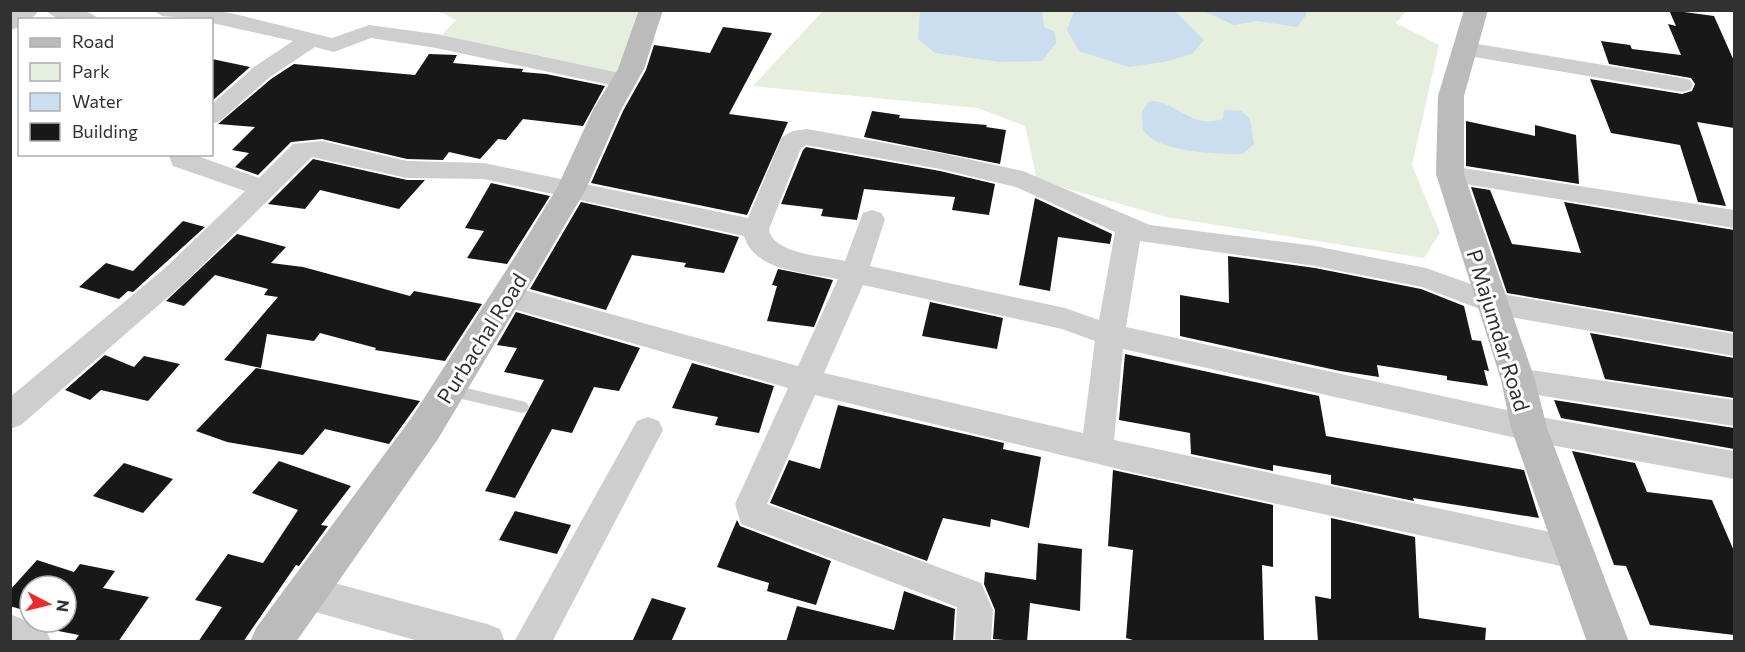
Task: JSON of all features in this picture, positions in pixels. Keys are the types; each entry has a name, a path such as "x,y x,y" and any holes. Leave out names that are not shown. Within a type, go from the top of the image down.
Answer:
{"street":[{"path":"57,10 83,18"},
{"path":"160,10 235,20 333,45 369,31 436,42 624,81"},
{"name":"Purbachal Road","path":"271,642 308,593 449,390 571,189 607,110 638,53 651,10"},
{"name":"P Majumdar Road","path":"1476,10 1451,96 1450,174 1518,380 1529,428 1608,642"},
{"path":"213,115 262,72 310,40"},
{"path":"1465,49 1682,85"},
{"path":"1734,345 1493,303 1426,278 1315,256 1168,238 1129,228 1023,180 940,161 807,137 801,137 791,143 756,229 757,240 773,255 1065,319 1110,334 1529,428 1734,465"},
{"path":"10,416 174,276 302,150 314,147 382,165 438,173 483,171 756,229"},
{"path":"181,156 182,160 261,189"},
{"path":"1450,174 1734,219"},
{"path":"872,219 854,273 750,510 753,514 824,542 969,595 975,600 976,607 973,642"},
{"path":"1097,450 1110,334 1129,228"},
{"path":"506,296 807,381 1097,450 1575,553"},
{"path":"1518,380 1734,413"},
{"path":"532,642 648,430"},
{"path":"308,593 487,642"},
{"path":"10,631 33,642"}],"lane":[{"path":"449,390 522,408"}],"green space":[{"path":"438,11 649,11 625,80 440,37 456,20"},
{"path":"823,11 1406,11 1396,23 1439,45 1412,165 1440,233 1424,258 1166,217 1037,180 1025,126 978,108 753,86"}],"water":[{"path":"1307,10 1297,27 1257,21 1234,25 1203,11"},
{"path":"920,11 1042,11 1044,27 1055,32 1056,43 1042,61 1001,62 935,53 918,39"},
{"path":"1074,11 1175,11 1204,40 1193,53 1169,61 1129,67 1079,51 1067,30"},
{"path":"1154,101 1203,121 1223,119 1224,110 1241,111 1250,119 1254,144 1243,154 1189,151 1161,143 1151,138 1143,130 1142,112 1148,102"}],"building":[{"path":"1669,10 1714,16 1734,61 1734,128 1697,122 1726,206 1698,202 1680,145 1611,133 1590,79 1682,94 1692,91 1695,84 1691,78 1609,64 1601,41 1630,45 1632,49 1681,55 1668,24 1676,26"},
{"path":"723,27 772,33 729,114 788,122 747,215 591,183 623,111 646,70 654,45 710,53"},
{"path":"429,54 457,55 453,63 523,69 522,72 546,74 605,86 583,126 523,119 506,140 498,139 480,159 449,152 443,160 407,159 322,139 291,142 258,175 235,167 249,153 232,150 255,127 218,124 271,79 294,64 415,75"},
{"path":"213,59 250,67 213,100"},
{"path":"872,111 900,115 899,118 987,125 986,127 1006,130 1000,164 864,137"},
{"path":"1466,121 1535,136 1535,125 1576,135 1579,184 1466,166"},
{"path":"806,147 940,171 995,184 989,215 952,210 955,197 864,189 857,220 821,216 823,209 781,204"},
{"path":"313,159 407,180 425,180 399,209 320,190 305,209 268,204"},
{"path":"491,183 550,196 507,264 467,258 484,231 465,228"},
{"path":"1471,187 1490,190 1512,244 1581,253 1564,202 1734,230 1734,332 1507,293"},
{"path":"1035,198 1112,234 1110,244 1058,237 1050,291 1019,285"},
{"path":"581,202 739,237 724,273 684,267 686,263 632,255 606,310 530,289"},
{"path":"183,221 205,227 133,292 128,291 119,299 79,287 106,263 133,271"},
{"path":"237,234 286,247 271,263 303,267 410,296 414,291 482,304 445,361 375,350 376,348 320,333 314,341 267,334 261,368 224,360 278,297 264,295 268,289 215,275 184,306 166,301"},
{"path":"1228,256 1315,268 1421,289 1464,306 1472,340 1481,341 1489,371 1484,370 1488,386 1447,380 1447,376 1377,365 1379,377 1340,371 1180,336 1180,295 1229,303"},
{"path":"778,269 833,280 814,327 767,321 777,286 772,285"},
{"path":"930,302 1003,318 997,349 922,336"},
{"path":"516,312 640,348 619,391 594,387 572,433 552,429 515,498 485,491 544,380 504,372 517,348 497,345"},
{"path":"1590,333 1734,358 1734,398 1605,379"},
{"path":"1125,354 1319,396 1326,436 1524,470 1539,518 1413,498 1414,501 1331,484 1331,475 1273,465 1273,471 1191,454 1190,433 1119,420"},
{"path":"105,355 134,367 144,356 180,364 148,401 101,390 90,400 65,390"},
{"path":"692,363 774,386 759,433 715,425 718,417 672,408"},
{"path":"256,368 420,401 389,444 325,429 303,455 227,442 196,431"},
{"path":"1554,400 1734,428 1734,449 1561,418"},
{"path":"838,405 1004,443 1003,449 1041,457 1029,528 991,519 990,527 943,518 927,561 770,503 789,460 820,469"},
{"path":"1572,451 1635,463 1647,492 1712,500 1734,551 1734,635 1650,625 1626,566 1614,565"},
{"path":"279,461 351,486 321,525 328,526 299,566 296,565 243,642 198,642 222,607 195,600 228,554 263,563 298,510 252,493"},
{"path":"124,463 173,479 143,513 93,496"},
{"path":"1113,470 1273,505 1273,567 1262,565 1264,642 1140,642 1126,638 1133,550 1108,546"},
{"path":"515,511 571,525 557,554 499,540"},
{"path":"1331,518 1415,537 1419,618 1486,628 1485,642 1318,642 1315,596 1331,599"},
{"path":"737,520 740,526 831,561 816,605 767,591 769,583 717,567"},
{"path":"1038,543 1082,549 1080,611 1030,603 1027,642 993,639 995,610 984,584 985,572 1036,580"},
{"path":"37,560 74,572 80,564 115,571 103,588 149,597 118,642 74,642 79,635 74,634 78,634 78,574 24,574"},
{"path":"18,581 18,608 10,606 10,590"},
{"path":"904,591 955,609 953,642 786,642 797,606 894,630"},
{"path":"652,598 686,608 671,642 632,642"}]}
